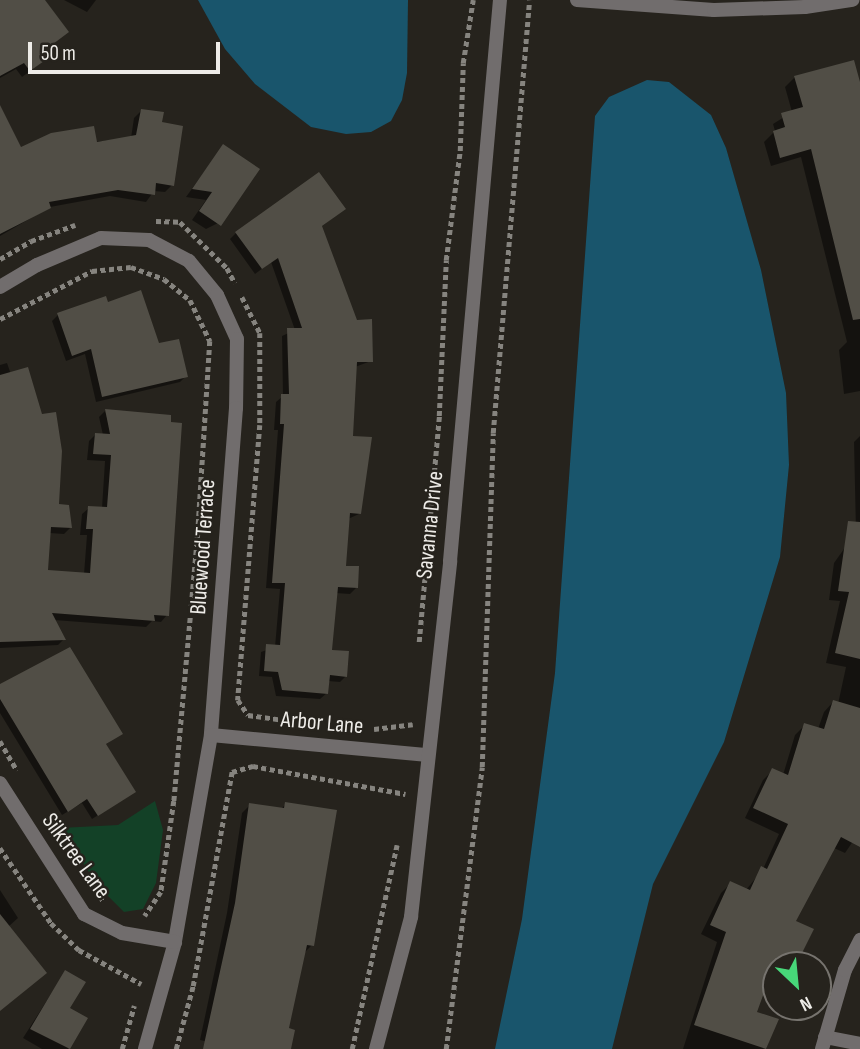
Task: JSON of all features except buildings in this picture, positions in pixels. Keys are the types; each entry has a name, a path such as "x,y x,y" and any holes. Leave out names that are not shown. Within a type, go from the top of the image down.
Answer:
{"street":[{"name":"Savanna Drive","path":"376,1049 411,917 500,0"},
{"path":"578,0 714,10 805,7 852,0"},
{"name":"Bluewood Terrace","path":"0,287 37,265 101,238 149,240 189,261 217,295 237,339 236,408 211,736 175,942 145,1049"},
{"name":"Arbor Lane","path":"211,736 428,755"},
{"name":"Silktree Lane","path":"0,783 84,914 122,933 175,942"},
{"path":"860,940 845,970 823,1043 860,1044"}],"path":[{"path":"419,639 439,416 446,260 460,151 463,63 473,0"},
{"path":"446,1049 482,767 493,433 530,0"},
{"path":"0,319 92,271 131,267 164,279 190,300 210,341 198,533 174,801 161,892 152,912 140,919"},
{"path":"0,741 23,782"},
{"path":"176,1049 193,986 232,772 253,766 408,794 405,807"},
{"path":"352,1049 400,833"},
{"path":"0,848 51,923 79,950 141,983"},
{"path":"79,866 106,905"}],"green space":[{"path":"155,801 163,830 156,883 143,909 124,912 98,886 60,828 118,825"}],"water":[{"path":"198,0 408,0 407,73 402,100 391,121 371,132 346,134 311,127 255,84 225,49"},
{"path":"647,80 669,82 711,115 726,148 761,270 786,393 789,465 780,557 724,742 653,884 612,1049 495,1049 522,919 555,673 595,116 609,97"}]}
